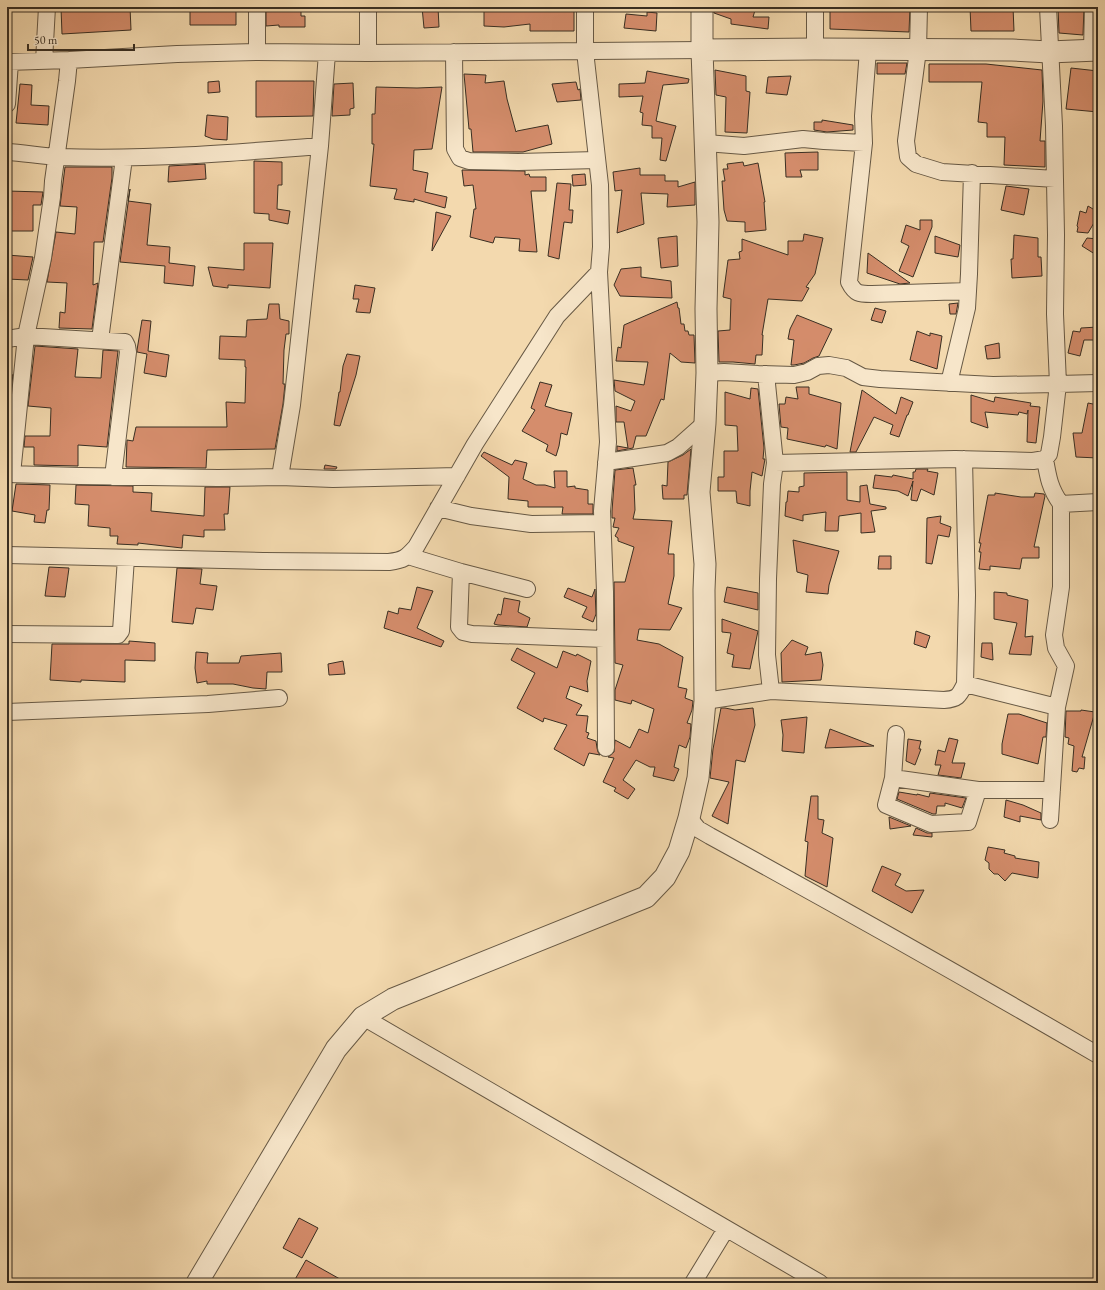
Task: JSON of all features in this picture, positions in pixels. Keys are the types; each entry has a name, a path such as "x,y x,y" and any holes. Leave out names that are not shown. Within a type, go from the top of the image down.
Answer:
{"street":[{"path":"44,61 47,7"},
{"path":"257,7 258,52"},
{"path":"368,7 368,53"},
{"path":"585,7 585,51 600,185 601,247 599,272 608,442 602,511 605,592 604,639 606,748"},
{"path":"197,1283 336,1049 363,1017 394,999 646,897 665,877 679,852 689,818 698,778 705,701 704,590 706,564 699,492 705,423 707,373 706,309 708,222 702,7"},
{"path":"815,7 815,49"},
{"path":"919,7 918,50 906,141 908,157 916,164 942,172 1055,179"},
{"path":"775,463 964,459 1033,461 1045,460 1050,454 1058,384 1055,314 1056,235 1054,126 1049,52 1048,7"},
{"path":"7,104 9,62 177,54 258,52 368,53 815,49 1012,50 1049,52 1095,50 1093,7"},
{"path":"868,50 863,116 864,143 849,282 853,290 861,294 968,291"},
{"path":"454,52 455,149 460,158 469,161 518,162 597,160"},
{"path":"280,477 292,405 320,146 327,53"},
{"path":"69,60 43,258 26,336 10,474 113,477 280,477 333,479 457,476"},
{"path":"706,143 744,146 803,138 824,141 864,143"},
{"path":"7,152 57,157 124,158 231,154 320,146"},
{"path":"100,340 124,158"},
{"path":"949,383 966,308 970,274 972,174"},
{"path":"7,555 263,561 400,561 408,556 416,547 475,444 557,316 599,272"},
{"path":"7,339 26,336 125,342 128,352 113,477"},
{"path":"707,373 724,372 794,375 807,372 818,366 829,365 846,368 863,376 880,379 993,385 1098,383"},
{"path":"766,374 775,463 772,484 768,579 767,655 771,691"},
{"path":"606,462 667,452 678,447 705,423"},
{"path":"705,701 771,691 954,700 959,695 965,684 967,594 964,459"},
{"path":"1045,460 1050,485 1061,504 1061,587 1054,635 1056,648 1066,666 1057,707 1050,820"},
{"path":"1061,504 1098,502"},
{"path":"438,508 477,517 531,524 602,523"},
{"path":"408,556 461,572 527,589"},
{"path":"7,634 118,635 121,631 126,558"},
{"path":"461,572 459,627 463,632 472,634 604,639"},
{"path":"965,684 1057,707"},
{"path":"7,712 208,704 279,698"},
{"path":"896,734 893,778 886,805 931,824 968,822 978,790"},
{"path":"893,778 978,790 1052,790"},
{"path":"689,818 698,829 710,836 829,901 1098,1055"},
{"path":"363,1017 820,1283"},
{"path":"693,1283 726,1229"}],"building":[{"path":"130,7 131,30 62,34 61,8"},
{"path":"190,7 236,7 236,25 190,25"},
{"path":"266,7 301,7 301,16 305,16 305,27 279,27 279,25 266,26"},
{"path":"422,7 438,7 439,27 424,28"},
{"path":"484,7 560,7 560,9 574,9 574,31 530,31 530,24 504,27 484,26"},
{"path":"714,7 756,7 753,17 769,17 768,29 731,24 731,19 714,13"},
{"path":"830,7 910,7 909,32 830,29"},
{"path":"970,7 1013,7 1014,31 971,31"},
{"path":"1058,7 1084,7 1083,35 1059,33"},
{"path":"647,12 657,13 656,31 624,28 626,14 647,16"},
{"path":"877,63 907,63 905,74 877,74"},
{"path":"929,64 986,64 1042,70 1043,101 1040,141 1045,141 1045,167 1004,165 1005,137 987,137 987,123 978,122 982,82 929,82"},
{"path":"1071,68 1098,71 1098,112 1066,109"},
{"path":"715,70 746,76 746,91 750,92 747,133 725,132 726,97 716,95"},
{"path":"647,71 689,79 688,83 663,85 656,121 676,126 666,161 660,160 662,138 652,138 652,126 642,125 643,113 640,112 643,96 619,97 619,84 645,83"},
{"path":"464,74 486,75 485,83 504,81 507,99 516,132 548,125 552,144 523,152 473,152 471,129 469,129"},
{"path":"791,76 787,95 766,93 768,77"},
{"path":"219,81 220,92 208,93 208,82"},
{"path":"256,81 314,81 313,116 256,117"},
{"path":"576,82 578,90 580,89 581,100 557,102 552,84"},
{"path":"353,83 354,108 350,109 350,115 332,116 334,84"},
{"path":"20,84 32,85 31,105 49,106 48,125 16,123"},
{"path":"376,87 442,87 432,149 414,150 413,170 428,173 425,192 447,197 445,208 414,199 414,202 394,199 397,189 370,186 374,144 372,144 372,114 375,114"},
{"path":"207,115 228,117 227,140 213,139 205,136"},
{"path":"822,120 853,125 853,130 827,132 814,130 814,122 822,122"},
{"path":"818,152 818,170 800,170 802,177 786,177 785,153"},
{"path":"254,161 282,162 282,185 278,185 277,209 290,211 288,224 269,220 269,214 254,213"},
{"path":"743,162 744,166 758,163 765,202 766,230 745,232 745,222 727,221 724,210 722,181 725,181 723,169 728,169 727,164"},
{"path":"205,164 206,179 168,182 169,166"},
{"path":"65,167 112,167 112,178 103,242 94,242 93,285 98,283 92,329 59,328 60,312 65,313 67,283 47,282 56,232 75,234 77,207 60,206"},
{"path":"640,168 640,175 665,175 665,181 678,181 678,187 695,182 695,205 667,207 668,194 641,193 644,224 617,233 622,190 615,191 613,172"},
{"path":"462,170 525,171 525,175 529,174 530,177 546,177 546,191 531,191 537,252 519,251 520,239 495,237 493,243 470,237 474,209 476,209 473,185 464,186"},
{"path":"585,174 586,185 573,186 572,175"},
{"path":"557,183 571,184 569,210 573,210 572,223 564,222 559,259 548,256"},
{"path":"1006,186 1029,189 1024,215 1001,210"},
{"path":"7,191 43,192 41,205 33,205 33,231 7,231"},
{"path":"128,201 151,204 147,245 170,247 169,263 195,266 193,286 164,283 165,266 120,262"},
{"path":"1088,206 1098,212 1098,216 1088,233 1077,232 1080,211 1086,213"},
{"path":"436,212 451,216 432,251 432,250"},
{"path":"920,220 932,220 932,227 913,277 899,271 909,246 901,242 906,225 920,230"},
{"path":"804,234 823,238 815,274 806,287 809,288 802,301 768,299 762,335 762,355 756,355 755,364 719,362 718,331 730,330 731,299 723,297 728,260 740,259 739,252 742,251 742,239 788,255 788,241 803,241"},
{"path":"1014,235 1038,238 1038,257 1041,257 1042,276 1012,278 1011,259 1013,259"},
{"path":"677,236 678,266 661,268 658,238"},
{"path":"935,236 960,245 958,257 935,253"},
{"path":"1087,238 1098,239 1098,256 1082,246"},
{"path":"244,243 273,243 270,288 228,285 228,288 213,286 208,267 244,270"},
{"path":"868,253 910,283 900,284 867,273"},
{"path":"7,255 33,257 28,280 7,279"},
{"path":"641,267 641,277 671,281 672,298 620,296 614,285 621,269"},
{"path":"355,285 375,288 370,313 356,312 359,299 353,299"},
{"path":"677,302 681,324 684,324 685,331 688,331 689,335 694,335 695,363 681,362 670,353 664,400 661,399 646,436 636,436 633,448 617,451 617,446 628,448 624,422 616,422 616,406 631,411 635,401 615,391 614,380 644,385 648,362 616,361 618,347 621,348 624,325"},
{"path":"958,303 956,314 950,314 949,304"},
{"path":"269,304 279,304 280,319 289,321 289,334 286,334 284,350 283,384 285,384 283,404 275,449 207,450 206,468 126,467 127,440 133,441 136,427 227,427 226,402 245,403 246,367 245,360 219,359 220,336 246,337 247,320 267,319"},
{"path":"875,308 886,311 882,323 871,320"},
{"path":"797,315 832,329 819,356 804,363 791,365 794,340 788,339 790,329"},
{"path":"142,320 151,321 148,351 169,355 166,377 144,373 147,354 137,352"},
{"path":"1098,327 1098,340 1084,340 1080,356 1068,353 1073,331 1080,332 1081,328"},
{"path":"917,331 930,336 930,333 942,336 937,369 910,360"},
{"path":"999,343 1000,358 987,359 985,346"},
{"path":"35,346 78,349 75,377 101,378 103,350 118,351 107,447 78,445 78,466 34,465 34,447 24,447 25,436 50,436 51,408 28,406"},
{"path":"347,354 360,356 356,375 340,426 334,425 343,366"},
{"path":"7,374 13,375 11,388 7,388"},
{"path":"540,382 552,385 545,406 572,413 567,435 561,433 556,456 546,451 548,445 522,431 535,410 531,408"},
{"path":"796,387 809,387 809,394 841,403 837,449 826,445 825,447 787,439 788,428 781,427 779,404 785,404 786,397 798,399"},
{"path":"751,388 758,389 764,448 763,459 765,459 762,476 752,472 750,506 737,503 736,491 718,491 718,477 724,477 724,451 738,451 737,426 725,425 725,392 750,399"},
{"path":"862,390 896,414 901,397 913,402 899,437 890,434 893,425 874,417 856,452 850,452"},
{"path":"971,395 994,402 995,397 1031,403 1030,406 1040,407 1036,443 1027,442 1028,410 1027,414 1019,412 1018,415 985,412 988,428 971,422"},
{"path":"1088,403 1098,405 1098,458 1076,457 1073,433 1082,433"},
{"path":"691,449 687,495 684,495 684,499 663,499 662,485 667,486 668,462 683,455"},
{"path":"484,452 512,465 515,460 527,463 523,479 536,485 545,485 555,488 554,471 567,471 567,487 575,486 575,488 588,490 588,504 593,504 593,514 562,514 563,507 528,507 528,501 508,499 509,477 481,456"},
{"path":"325,465 337,467 336,469 324,469"},
{"path":"633,468 636,485 634,485 635,510 633,519 672,521 668,554 674,554 674,576 668,604 682,608 670,630 639,629 637,640 659,644 683,657 678,687 687,689 685,698 693,701 692,710 687,723 691,724 690,737 686,748 679,745 674,767 679,769 674,781 653,776 655,767 650,767 636,760 623,780 635,789 628,799 614,791 616,788 603,782 614,758 608,757 614,752 615,740 630,748 639,729 648,733 654,709 632,700 631,704 615,700 615,690 623,665 615,663 614,582 625,582 634,547 618,541 618,538 615,536 619,528 613,527 615,518 612,518 615,470"},
{"path":"916,469 928,469 927,471 938,473 934,495 921,489 917,501 911,500 913,481 908,496 898,491 873,488 875,475 892,477 893,475 913,479 913,472 915,472"},
{"path":"847,472 847,500 860,502 860,486 867,485 870,504 886,507 886,509 871,511 875,532 861,533 861,513 839,516 838,531 825,531 826,512 803,515 803,521 785,516 788,491 799,492 799,487 804,486 804,473"},
{"path":"16,484 50,485 49,510 47,510 45,523 34,522 35,515 12,511"},
{"path":"76,485 133,486 133,492 152,493 151,511 204,516 205,487 230,487 228,514 224,514 225,530 204,530 204,537 183,535 182,548 138,543 138,545 117,544 118,536 110,536 110,528 88,526 89,505 75,504"},
{"path":"995,493 1021,497 1034,497 1035,493 1044,494 1045,496 1034,547 1039,547 1039,558 1022,558 1020,569 990,566 990,570 979,569 981,552 979,552 981,543 979,543 988,495 995,495"},
{"path":"941,516 940,523 951,527 949,537 938,535 932,564 926,563 927,518"},
{"path":"793,540 839,551 829,585 828,594 806,592 808,575 797,572"},
{"path":"879,556 891,556 891,569 878,569"},
{"path":"49,567 69,568 65,597 45,596"},
{"path":"177,568 202,569 200,584 217,586 213,610 196,608 193,624 172,622"},
{"path":"417,587 433,591 417,628 444,641 441,647 384,628 388,611 398,614 399,608 411,610"},
{"path":"727,587 758,593 758,610 724,602"},
{"path":"568,588 592,597 595,589 596,614 593,622 582,617 587,607 564,597"},
{"path":"994,592 1007,593 1007,595 1028,600 1025,637 1033,636 1031,655 1009,654 1017,623 994,619"},
{"path":"504,598 520,601 518,612 530,618 527,627 494,624 498,614 501,615"},
{"path":"722,619 758,631 750,669 732,667 734,655 727,653 731,633 722,632"},
{"path":"916,631 930,636 926,648 914,644"},
{"path":"792,640 808,647 805,655 821,652 823,665 821,680 782,682 781,653"},
{"path":"129,641 155,643 155,661 125,660 125,682 50,680 52,644 129,644"},
{"path":"982,643 992,643 993,660 981,657"},
{"path":"517,648 557,668 563,651 576,656 577,654 591,661 587,681 588,692 570,686 566,698 582,705 576,715 588,716 586,732 589,733 587,738 596,741 600,755 589,753 584,766 554,749 567,725 544,718 543,722 517,708 535,673 511,660"},
{"path":"196,652 208,653 207,663 239,663 241,656 281,653 282,672 267,672 266,689 233,684 207,684 207,681 197,683 195,668"},
{"path":"343,661 345,674 329,675 328,664"},
{"path":"721,708 735,710 753,708 755,725 745,762 736,760 728,824 712,816 729,782 710,778 713,749"},
{"path":"1081,710 1095,712 1082,757 1085,757 1084,769 1079,768 1077,772 1072,771 1074,746 1068,744 1069,738 1065,737 1066,711"},
{"path":"1008,714 1019,714 1047,723 1046,737 1043,737 1038,764 1002,754 1002,744"},
{"path":"807,717 804,753 782,751 783,735 781,720"},
{"path":"830,729 874,746 825,748"},
{"path":"949,738 958,740 952,763 965,763 961,778 938,775 941,765 935,765 938,750 945,752"},
{"path":"908,739 921,741 919,749 921,749 915,765 906,761"},
{"path":"899,792 929,797 930,793 966,798 962,808 945,803 945,806 937,806 936,814 933,814 897,799"},
{"path":"811,796 818,796 818,819 824,820 822,833 833,838 827,887 805,876 808,842 805,841"},
{"path":"1006,800 1023,805 1041,813 1041,820 1020,816 1020,822 1004,817"},
{"path":"889,817 911,826 890,829"},
{"path":"916,828 927,833 932,833 932,837 913,835"},
{"path":"988,847 1005,850 1004,853 1015,856 1015,858 1039,862 1038,878 1012,873 1005,881 998,874 994,874 989,869 989,863 985,860"},
{"path":"882,866 901,874 895,885 906,891 924,890 912,913 872,891"},
{"path":"299,1218 318,1228 302,1258 283,1248"},
{"path":"306,1260 347,1283 293,1283"}]}
